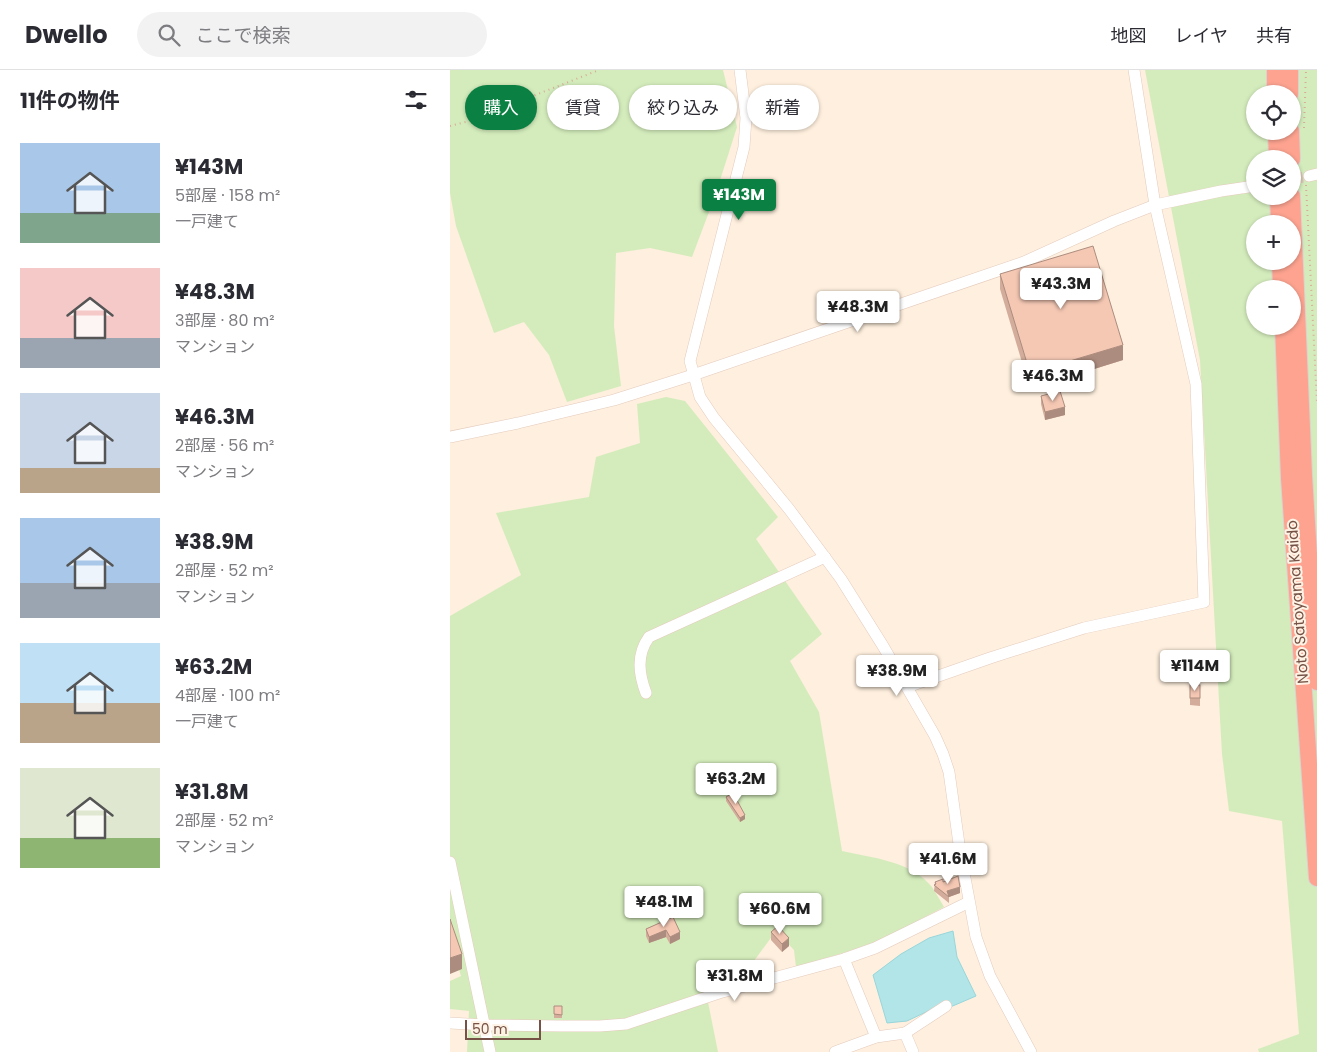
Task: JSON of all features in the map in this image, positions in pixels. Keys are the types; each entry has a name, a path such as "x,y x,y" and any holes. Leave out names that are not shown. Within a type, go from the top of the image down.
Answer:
{"highway":[{"path":"1275,70 1275,85"},
{"path":"1290,70 1290,85"},
{"name":"Noto Satoyama Kaido","path":"1292,205 1317,682"},
{"name":"Noto Satoyama Kaido","path":"1283,335 1289,478 1317,878"}],"street":[{"path":"740,70 746,118 744,147 690,361 693,375 700,397 714,418 842,579 935,736 949,772 976,937 990,976 1031,1052"},
{"path":"907,687 1084,628 1204,602 1196,384 1155,204 1134,70"},
{"path":"450,437 614,400 693,375 1024,262 1155,204 1246,187"},
{"path":"646,693 639,672 643,646 649,637 825,556"},
{"path":"450,862 490,1052"},
{"path":"450,1023 600,1026 626,1024 719,993 844,959 875,948 969,902"},
{"path":"844,959 876,1037"},
{"path":"835,1052 876,1037 905,1033 946,1006"},
{"path":"905,1033 913,1052"}],"path":[{"path":"450,126 469,121 599,70"},
{"path":"1301,108 1306,70"},
{"path":"1310,176 1317,403"}],"green space":[{"path":"450,70 723,70 727,85 629,85 629,130 736,130 715,196 692,257 650,248 616,253 614,326 621,386 567,402 549,355 524,322 494,333 456,226 450,193"},
{"path":"1145,70 1317,70 1317,1052 1259,1052 1258,1049 1299,1034 1282,821 1229,811 1222,754 1200,360"},
{"path":"666,397 685,401 778,517 756,539 822,634 790,661 819,712 842,851 891,862 913,871 932,887 944,907 873,944 796,967 794,950 776,931 748,969 705,987 718,1052 467,1052 469,1011 450,1009 450,981 461,976 450,940 450,616 521,575 496,513 589,497 596,457 640,443 637,404"}],"water":[{"path":"953,931 957,957 976,996 948,1008 945,1003 907,1021 887,1023 873,975 901,954 929,938"}],"building":[{"path":"1093,246 1123,345 1030,373 1000,274"},
{"path":"1060,391 1065,407 1045,412 1041,396"},
{"path":"1190,685 1200,685 1200,698 1190,698"},
{"path":"733,793 745,815 740,818 726,797"},
{"path":"958,876 960,887 947,891 949,897 934,885 936,884 935,882 943,879 943,882"},
{"path":"673,917 680,932 670,937 666,930 649,937 646,929"},
{"path":"450,919 462,954 450,958"},
{"path":"778,926 789,938 782,944 771,932"},
{"path":"554,1006 562,1006 562,1015 554,1014"}],"tunnel":[{"path":"1301,177 1309,176"}]}
